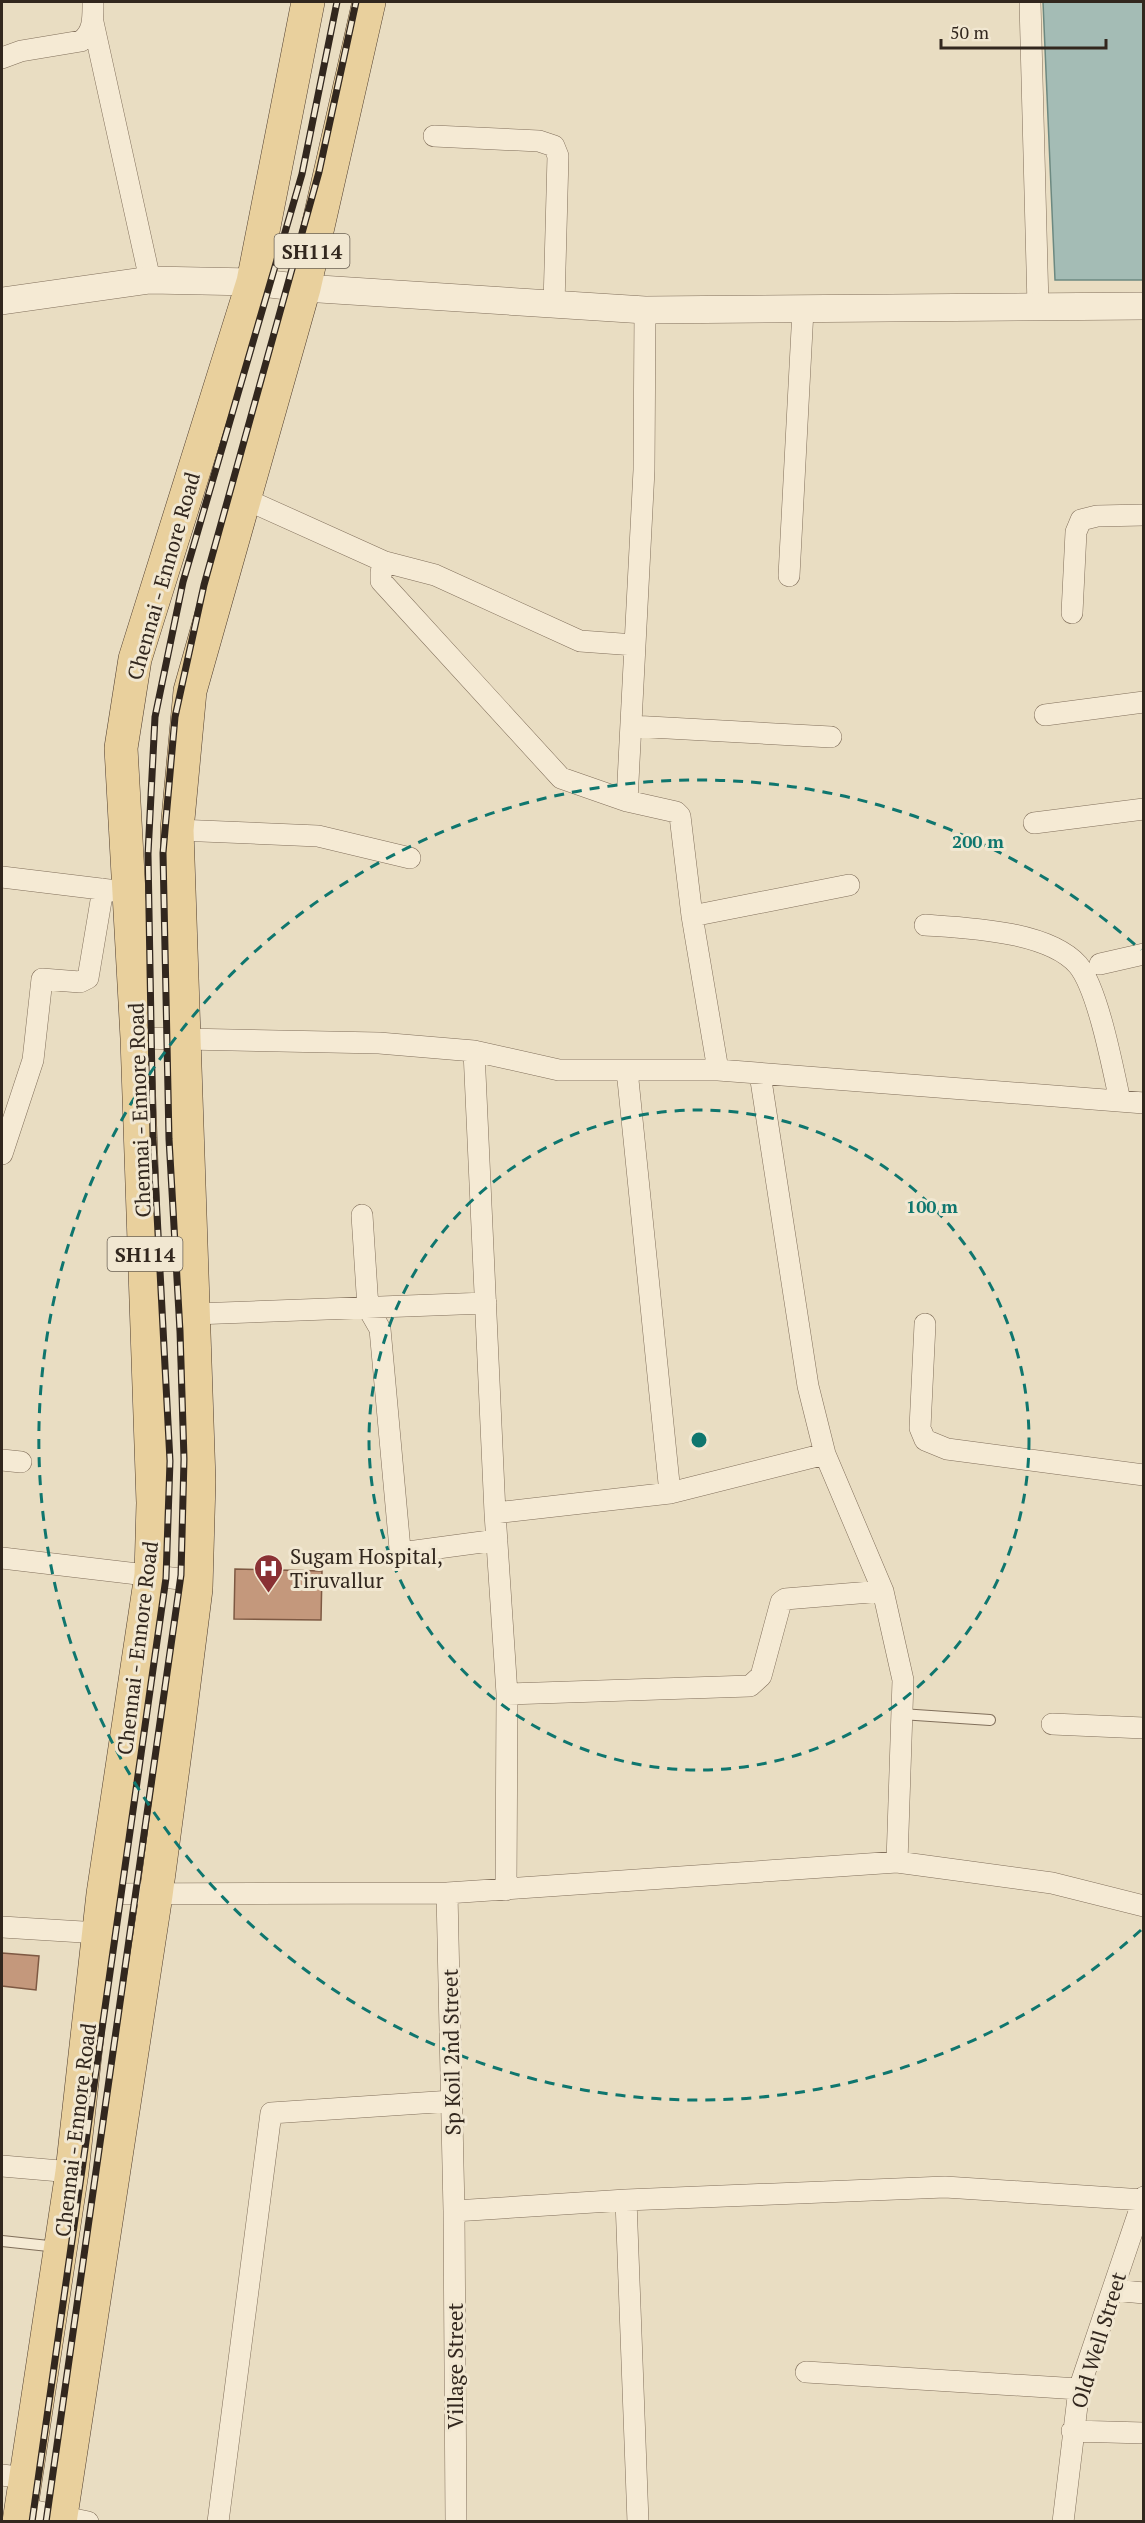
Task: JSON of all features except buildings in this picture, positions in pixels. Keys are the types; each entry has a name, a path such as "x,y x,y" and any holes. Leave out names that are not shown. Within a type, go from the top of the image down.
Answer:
{"main road":[{"name":"Chennai - Ennore Road","path":"17,2496 72,2172 103,1894 151,1575 153,1503 137,1038 115,891 121,748 135,659 253,282 308,2"},
{"name":"Chennai - Ennore Road","path":"70,2520 197,1581 200,1481 177,830 190,690 303,288 369,2"}],"street":[{"path":"1030,2 1038,306"},
{"path":"93,12 150,280"},
{"path":"2,58 21,51 81,41 88,36 93,12"},
{"path":"434,136 539,141 554,146 558,156 554,305"},
{"path":"2,301 150,280 253,282 303,288 645,310 1143,306"},
{"path":"627,801 644,470 645,310"},
{"path":"789,576 803,310"},
{"path":"243,498 385,562 435,575 580,641 635,645"},
{"path":"1072,613 1076,532 1081,520 1097,516 1143,515"},
{"path":"385,562 381,581 561,778 627,801 676,812 680,816 692,915 718,1070"},
{"path":"1045,715 1143,702"},
{"path":"631,726 831,737"},
{"path":"1034,823 1143,809"},
{"path":"177,830 318,836 410,858"},
{"path":"2,877 115,891 88,978 80,982 42,979 33,1060 2,1154"},
{"path":"692,915 849,885"},
{"path":"925,925 979,929 1020,936 1046,944 1078,965 1087,982 1099,1017 1120,1101"},
{"path":"1100,964 1143,954"},
{"path":"137,1038 184,1041 378,1043 474,1052 559,1070 718,1070 1143,1103"},
{"path":"474,1052 496,1540 507,1694 506,1890"},
{"path":"627,1070 670,1493"},
{"path":"760,1074 808,1386 825,1454 883,1591 903,1680 897,1862"},
{"path":"362,1215 368,1308 380,1329 400,1549 408,1552 496,1540"},
{"path":"194,1314 486,1303"},
{"path":"925,1324 920,1428 926,1440 947,1449 1143,1474"},
{"path":"495,1513 670,1493 825,1454"},
{"path":"2,1558 197,1581"},
{"path":"507,1694 750,1686 761,1676 781,1602 785,1599 883,1591"},
{"path":"1052,1724 1143,1728"},
{"path":"103,1894 447,1893 897,1862 1052,1883 1143,1906"},
{"name":"Sp Koil 2nd Street","path":"447,1893 454,2211"},
{"path":"2,1927 99,1933"},
{"path":"218,2522 271,2113 452,2101"},
{"path":"2,2166 72,2172"},
{"path":"454,2211 626,2200 945,2187 1143,2199"},
{"name":"Old Well Street","path":"1063,2522 1072,2431 1079,2389 1143,2199"},
{"path":"626,2200 638,2522"},
{"name":"Village Street","path":"454,2211 456,2522"},
{"path":"1113,2290 1143,2293"},
{"path":"806,2372 1079,2389"},
{"path":"1072,2431 1143,2433"},
{"path":"17,2496 70,2520"}],"lane":[{"path":"902,1714 990,1720"},
{"path":"2,2241 61,2247"}],"water":[{"path":"1043,2 1143,2 1143,280 1055,280"}],"railway":[{"path":"32,2522 166,1578 170,1461 153,1138 148,854 155,717 183,582 302,174 337,2"},
{"path":"46,2522 181,1575 184,1459 180,1331 169,1139 163,853 175,717 204,585 319,172 356,2"}],"place":[{"name":"Sugam Hospital, Tiruvallur","path":"269,1594"}]}
